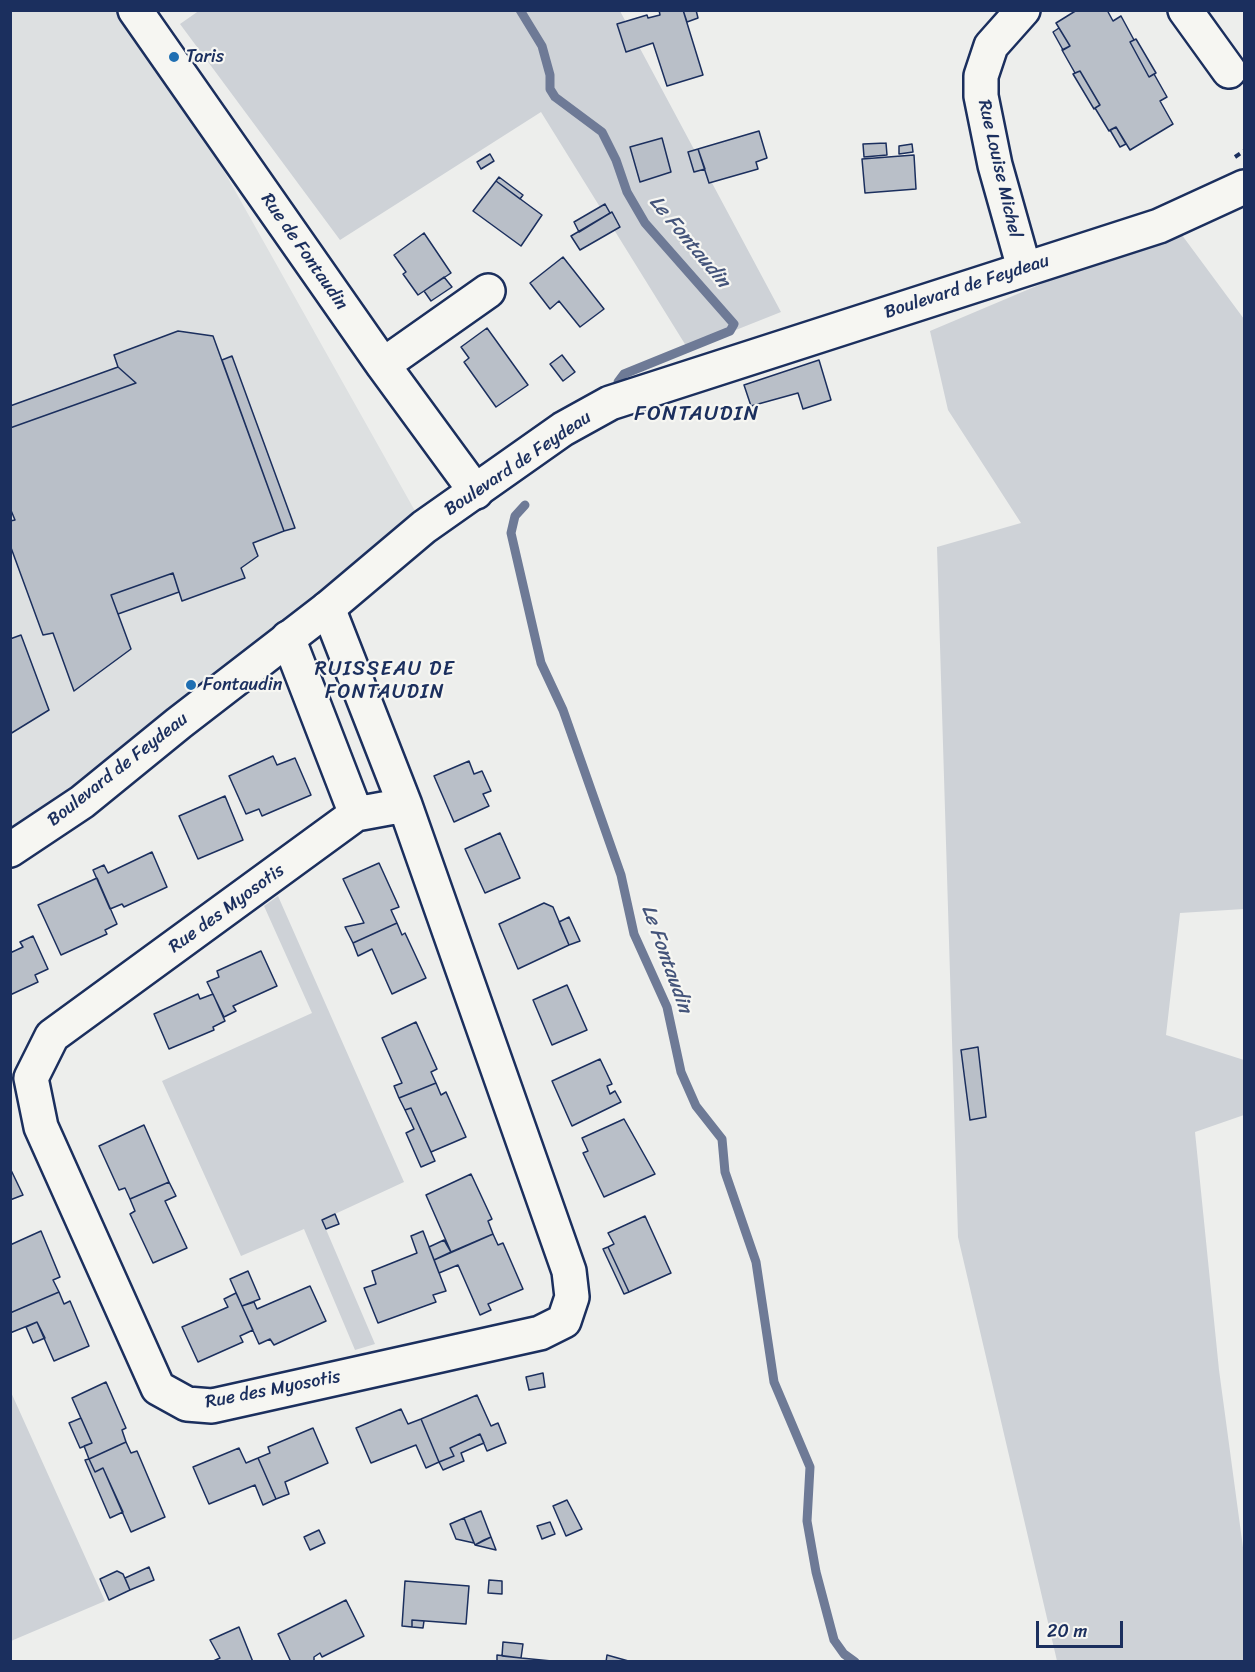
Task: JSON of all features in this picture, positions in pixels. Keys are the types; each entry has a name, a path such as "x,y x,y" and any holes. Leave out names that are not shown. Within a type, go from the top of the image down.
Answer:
{"street":[{"name":"Rue Louise Michel","path":"1023,10 991,46 981,76 981,96 995,165 1024,268"},
{"path":"1185,10 1228,71"},
{"name":"Rue de Fontaudin","path":"148,15 383,365 476,492"},
{"name":"Boulevard de Feydeau","path":"10,850 82,802 328,608 424,527 562,429 610,403 1159,226 1245,187"},
{"path":"383,365 488,291"},
{"name":"Rue des Myosotis","path":"328,608 405,805 569,1271 572,1297 564,1321 540,1333 212,1406 187,1404 158,1388 41,1127 32,1078 52,1036 356,814 405,805"},
{"path":"288,638 356,814"}],"shaded area":[{"path":"200,10 620,11 781,312 688,349 541,112 340,240 180,24"},
{"path":"11,11 134,11 424,527 11,847"},
{"path":"1176,227 1244,319 1244,909 1180,913 1166,1035 1244,1060 1244,1115 1195,1132 1219,1370 1244,1555 1244,1661 1057,1661 958,1237 937,547 1021,523 948,410 930,331"},
{"path":"278,896 404,1182 322,1220 375,1344 355,1350 304,1229 241,1256 162,1081 312,1013 264,906"},
{"path":"10,1390 105,1601 11,1641 10,1641"}],"building":[{"path":"659,10 683,10 703,75 667,86 653,43 626,52 617,24 647,15 648,18 660,15"},
{"path":"683,10 696,10 698,18 687,22"},
{"path":"1077,10 1107,10 1113,21 1121,16 1134,40 1130,42 1149,77 1154,74 1167,97 1160,101 1173,124 1130,150 1116,127 1109,131 1095,108 1100,105 1080,71 1075,73 1062,50 1070,46 1056,23"},
{"path":"1059,28 1070,46 1063,50 1053,32"},
{"path":"1136,39 1156,73 1149,77 1130,42"},
{"path":"1080,71 1100,105 1094,109 1073,74"},
{"path":"1116,127 1126,144 1120,147 1110,130"},
{"path":"759,131 767,158 756,162 758,169 709,183 698,149"},
{"path":"662,138 671,172 640,182 630,147"},
{"path":"886,143 887,155 864,157 863,144"},
{"path":"912,144 913,152 899,154 899,146"},
{"path":"698,149 705,169 694,172 688,152"},
{"path":"490,154 494,161 481,169 477,162"},
{"path":"914,155 916,189 865,193 862,159"},
{"path":"499,177 523,195 520,199 496,181"},
{"path":"496,181 542,215 521,246 473,211"},
{"path":"605,204 610,213 579,232 574,222"},
{"path":"612,212 620,227 580,250 571,236"},
{"path":"424,233 451,273 418,295 403,274 406,272 394,255"},
{"path":"563,257 604,309 580,327 559,301 550,309 530,283"},
{"path":"444,277 452,287 431,301 424,291"},
{"path":"487,328 528,385 496,407 464,362 469,358 461,347"},
{"path":"178,331 213,336 284,531 253,543 258,556 241,568 245,578 182,601 173,573 111,595 131,649 74,691 53,633 43,635 10,545 10,521 15,520 10,508 10,428 136,383 118,367 114,355"},
{"path":"562,355 575,372 563,381 550,364"},
{"path":"232,356 295,528 284,531 222,360"},
{"path":"819,360 831,400 803,409 798,393 751,406 744,385"},
{"path":"118,367 136,383 10,428 10,406"},
{"path":"173,573 179,592 118,614 111,595"},
{"path":"21,635 49,710 10,734 10,639"},
{"path":"273,756 277,765 295,758 311,795 262,816 259,809 246,814 229,776"},
{"path":"469,761 474,774 482,771 491,791 483,794 489,806 454,822 434,776"},
{"path":"225,796 243,840 198,859 179,816"},
{"path":"500,833 520,878 485,893 465,849"},
{"path":"152,852 167,887 124,907 122,904 110,909 93,870 104,865 108,873"},
{"path":"379,863 399,907 391,910 397,923 353,943 345,927 364,923 343,879"},
{"path":"97,878 117,924 105,930 107,934 61,955 38,905"},
{"path":"544,903 553,907 569,945 518,969 499,924"},
{"path":"569,917 580,941 569,945 559,922"},
{"path":"397,923 402,935 405,933 426,978 392,994 372,949 358,956 353,943"},
{"path":"33,936 48,969 35,975 38,982 10,995 10,953 23,947 20,942"},
{"path":"261,951 277,986 233,1006 236,1011 224,1017 207,982 219,977 217,971"},
{"path":"567,985 587,1030 552,1045 533,1000"},
{"path":"198,994 200,999 213,994 225,1021 213,1027 214,1030 169,1049 154,1014"},
{"path":"416,1022 437,1069 431,1072 436,1083 399,1098 394,1086 402,1083 382,1038"},
{"path":"978,1047 986,1117 970,1120 961,1050"},
{"path":"600,1059 612,1084 607,1086 610,1094 615,1091 621,1102 572,1126 552,1081"},
{"path":"436,1083 441,1095 446,1092 466,1137 431,1152 411,1108 405,1110 399,1098"},
{"path":"411,1108 435,1161 421,1167 406,1133 414,1129 405,1110"},
{"path":"624,1119 655,1174 604,1197 583,1153 588,1151 582,1138"},
{"path":"144,1125 169,1182 130,1199 125,1188 119,1190 99,1146"},
{"path":"10,1168 23,1195 10,1200"},
{"path":"471,1174 492,1219 488,1221 493,1234 451,1252 426,1195"},
{"path":"169,1182 176,1196 165,1201 187,1248 153,1263 130,1214 135,1211 130,1199"},
{"path":"335,1214 339,1224 326,1229 322,1220"},
{"path":"645,1216 671,1273 629,1292 608,1247 614,1244 608,1233"},
{"path":"41,1231 60,1277 53,1280 59,1292 10,1313 10,1245"},
{"path":"423,1231 446,1291 433,1295 436,1302 378,1323 364,1288 376,1284 372,1271 417,1253 411,1236"},
{"path":"493,1234 498,1245 503,1243 523,1289 488,1304 491,1310 480,1315 458,1265 439,1273 434,1260"},
{"path":"444,1240 451,1252 434,1260 429,1247"},
{"path":"608,1247 629,1292 624,1294 603,1249"},
{"path":"248,1271 260,1299 242,1306 230,1279"},
{"path":"310,1286 326,1321 274,1345 270,1339 259,1344 242,1306 254,1302 257,1309"},
{"path":"59,1292 64,1304 70,1301 89,1346 54,1361 37,1322 10,1333 10,1313"},
{"path":"236,1293 253,1330 240,1336 243,1342 198,1362 182,1327 228,1307 224,1299"},
{"path":"37,1322 45,1338 33,1343 26,1327"},
{"path":"543,1373 545,1387 529,1390 526,1377"},
{"path":"106,1382 126,1428 122,1430 126,1442 89,1459 84,1446 92,1443 72,1398"},
{"path":"477,1395 491,1426 498,1423 506,1443 487,1451 480,1434 450,1448 454,1456 439,1462 421,1419"},
{"path":"401,1409 408,1424 421,1419 439,1462 426,1468 416,1445 371,1463 356,1428"},
{"path":"81,1418 92,1443 80,1448 69,1423"},
{"path":"313,1428 328,1463 285,1482 289,1494 276,1499 258,1458 270,1453 268,1447"},
{"path":"480,1434 484,1443 461,1453 464,1461 443,1470 439,1462 454,1456 450,1448"},
{"path":"126,1442 131,1453 137,1451 165,1517 131,1532 103,1468 95,1472 89,1459"},
{"path":"239,1448 246,1463 258,1458 276,1499 263,1505 255,1485 209,1504 193,1467"},
{"path":"89,1459 95,1472 103,1468 123,1512 110,1518 85,1460"},
{"path":"567,1500 582,1529 566,1536 553,1506"},
{"path":"481,1511 491,1537 475,1545 464,1518"},
{"path":"464,1518 474,1543 456,1539 450,1524"},
{"path":"550,1522 555,1534 542,1539 537,1526"},
{"path":"319,1530 325,1543 310,1550 304,1537"},
{"path":"491,1537 496,1550 475,1545 484,1540"},
{"path":"149,1567 154,1580 130,1590 125,1578"},
{"path":"117,1571 123,1574 130,1590 109,1600 100,1579"},
{"path":"489,1580 502,1581 502,1594 488,1593"},
{"path":"405,1581 469,1586 466,1624 412,1620 412,1627 402,1626"},
{"path":"346,1600 364,1636 322,1657 320,1653 314,1657 314,1662 291,1662 278,1634"},
{"path":"412,1620 424,1621 423,1628 412,1627"},
{"path":"239,1627 253,1662 211,1662 220,1658 210,1640"},
{"path":"503,1642 523,1644 521,1658 502,1656"},
{"path":"497,1655 521,1658 562,1662 497,1662"},
{"path":"607,1655 632,1662 606,1662"}],"waterway":[{"name":"Le Fontaudin","path":"520,10 542,46 550,75 550,89 555,97 602,132 616,160 627,192 645,223 734,324 730,331 624,374 618,382"},
{"name":"Le Fontaudin","path":"525,505 515,516 511,533 541,663 563,710 621,875 634,934 667,1007 681,1072 696,1106 722,1139 725,1172 756,1262 774,1382 810,1467 807,1521 816,1572 834,1640 844,1654 855,1662"}],"place":[{"name":"Taris","path":"174,57"},
{"name":"Fontaudin","path":"191,685"}],"district":[{"name":"FONTAUDIN","path":"697,415"},
{"name":"RUISSEAU DE FONTAUDIN","path":"385,682"}]}
